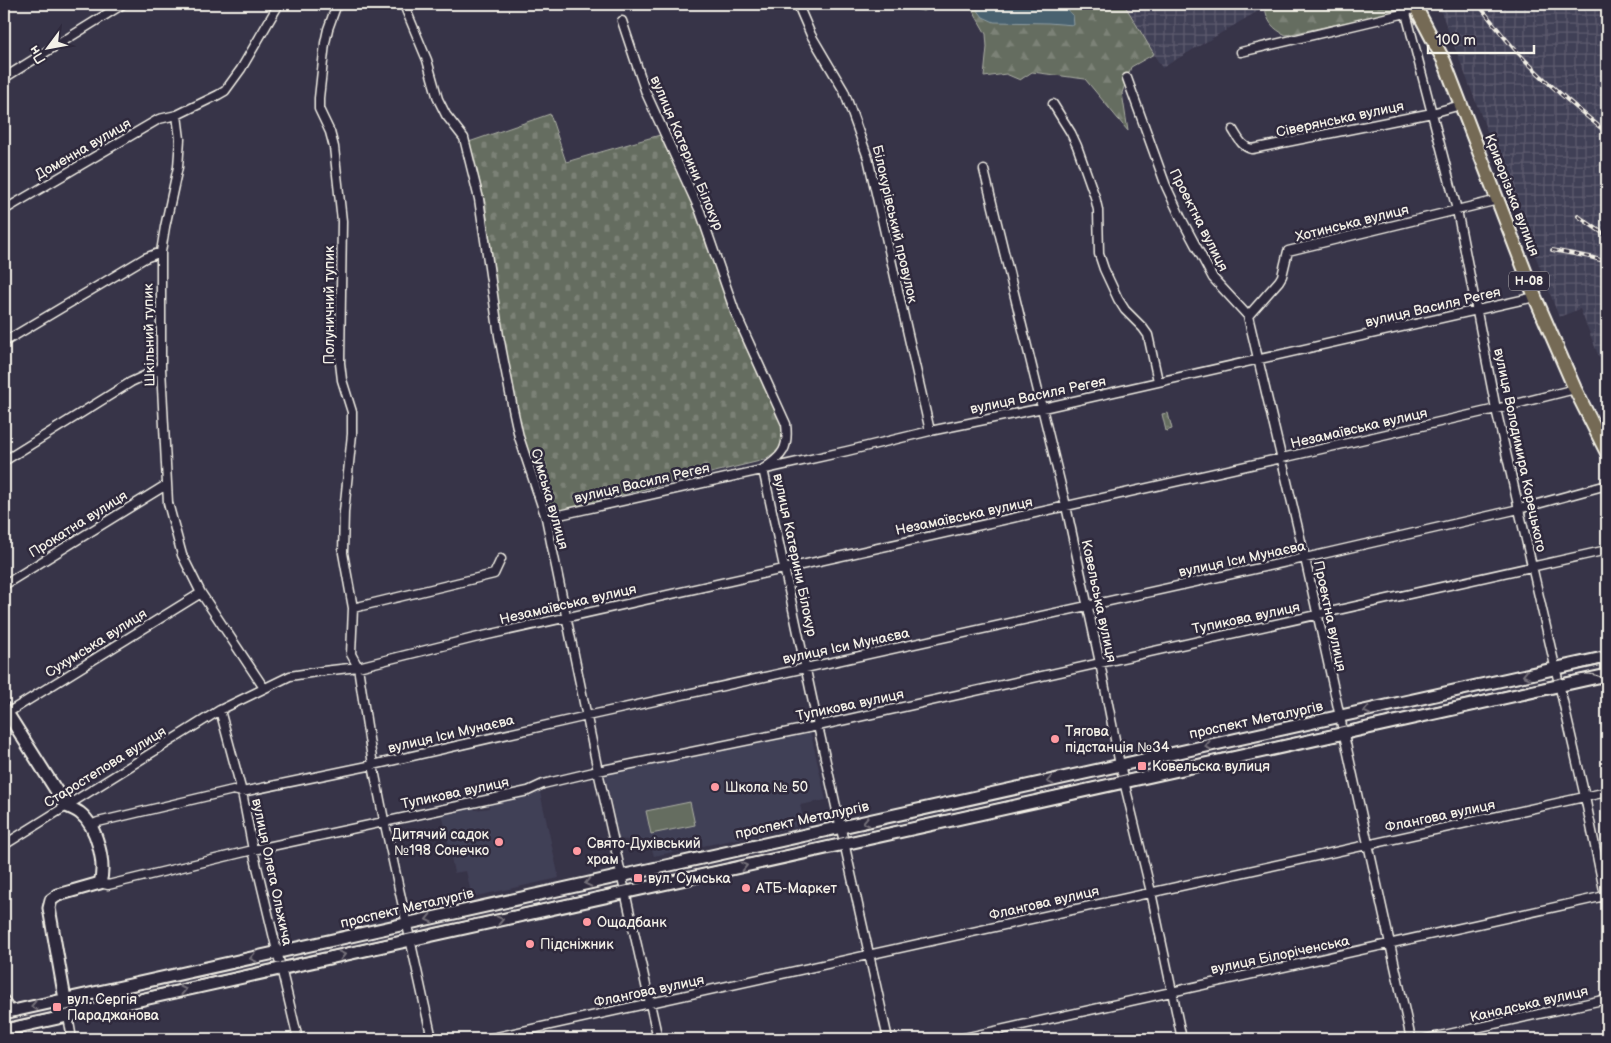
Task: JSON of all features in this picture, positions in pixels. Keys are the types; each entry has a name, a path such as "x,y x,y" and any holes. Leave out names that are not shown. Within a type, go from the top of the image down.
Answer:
{"main road":[{"name":"Криворізька вулиця","path":"1412,8 1444,61 1535,297 1575,388 1607,453"},
{"name":"проспект Металургів","path":"7,1012 1607,657"},
{"path":"4,1030 1607,675"},
{"path":"5,712 66,806 81,814 91,825 102,863 100,883 58,895 51,900 49,908 65,1000"}],"street":[{"path":"4,78 123,4"},
{"path":"177,115 224,91 241,69 279,4"},
{"name":"Полуничний тупик","path":"337,4 328,28 319,104 334,147 342,221 340,363 342,380 352,412 352,434 344,512 343,553 353,608 351,654 358,667 373,765 432,1039"},
{"name":"Сумська вулиця","path":"404,5 427,60 438,99 446,115 464,138 479,199 499,336 513,409 519,437 546,518 568,617 598,771 658,1039"},
{"name":"Білокурівський провулок","path":"798,5 811,35 844,91 868,158 930,431"},
{"path":"1241,52 1412,8"},
{"name":"вулиця Володимира Корецького","path":"1412,8 1432,113 1457,210 1478,310 1496,409 1585,797 1607,905"},
{"name":"вулиця Катерини Білокур","path":"622,21 646,92 700,211 735,312 786,424 788,436 786,447 775,462 763,469 888,1039"},
{"name":"Проектна вулиця","path":"1127,78 1166,186 1181,218 1213,278 1248,316 1305,558 1411,1039"},
{"path":"1053,104 1074,139 1095,197 1098,210 1099,254 1104,269 1118,299 1148,335 1158,381"},
{"name":"Сіверянська вулиця","path":"1233,130 1247,148 1252,149 1432,113 1461,105"},
{"name":"Доменна вулиця","path":"4,210 159,119 177,115"},
{"name":"Шкільний тупик","path":"177,115 180,139 178,167 164,227 161,252 161,368 168,503 182,555 201,592 264,688"},
{"name":"Ковельська вулиця","path":"984,170 1066,506 1120,765 1151,892 1182,1039"},
{"name":"Хотинська вулиця","path":"1248,316 1279,281 1288,251 1498,200"},
{"path":"4,342 146,258 161,252"},
{"name":"вулиця Василя Регея","path":"546,518 1535,297"},
{"path":"4,461 131,382 161,368"},
{"name":"Незамаївська вулиця","path":"264,688 290,676 323,670 358,667 474,638 1496,409 1575,388"},
{"name":"Прокатна вулиця","path":"4,585 166,485"},
{"name":"вулиця Іси Мунаєва","path":"91,825 233,790 242,792 373,765 1305,558 1520,509 1607,485"},
{"name":"Тупикова вулиця","path":"100,883 108,885 384,820 528,791 543,784 598,771 818,726 1607,550"},
{"path":"353,608 494,574 501,559"},
{"name":"Сухумська вулиця","path":"5,712 201,592"},
{"name":"Старостепова вулиця","path":"4,845 220,710 264,688"},
{"name":"вулиця Олега Ольжича","path":"220,710 242,792 253,850 298,1039"},
{"name":"Флангова вулиця","path":"487,1039 1607,792"},
{"name":"вулиця Білоріченська","path":"960,1039 1605,896"},
{"path":"4,999 7,1012"},
{"name":"Канадська вулиця","path":"1426,1039 1607,999"},
{"path":"65,1000 72,1039"}],"shaded area":[{"path":"1124,4 1270,4 1162,68"},
{"path":"1438,4 1596,4 1607,36 1607,377 1580,309 1559,317"},
{"name":"Школа № 50","path":"810,730 826,800 800,805 805,825 654,856 650,843 619,839 605,774"},
{"name":"Дитячий садок №198 Сонечко","path":"540,792 559,878 472,897 466,871 454,873 442,812 474,805 475,810 489,808 488,803"}],"green space":[{"path":"890,4 945,4 923,11"},
{"path":"969,4 1124,4 1154,54 1131,67 1122,93 1128,131 1085,79 1032,72 1020,80 1006,74 984,77 987,47 986,34"},
{"path":"1270,4 1393,4 1396,12 1286,35 1269,21 1265,7"},
{"path":"550,114 566,162 660,135 700,221 785,430 781,448 764,460 547,513 521,436 504,342 485,202 469,142"},
{"path":"1168,413 1172,429 1166,431 1162,414"},
{"path":"690,802 695,825 651,834 646,811"}],"water":[{"path":"973,4 1060,4 1073,15 1074,25 994,22 983,17"}],"tram line":[{"path":"1580,669 1607,663"},
{"path":"4,1024 1570,676 1589,674 1601,677 1607,681"}],"railway":[{"path":"1605,4 1607,11"},
{"path":"1479,5 1525,60 1559,93 1607,133"},
{"path":"1578,216 1607,236"},
{"path":"1552,250 1607,262"}],"place":[{"name":"Тягова пiдстанцiя №34","path":"1055,739"},
{"name":"Ковельска вулиця","path":"1142,766"},
{"name":"Школа № 50","path":"715,787"},
{"name":"Дитячий садок №198 Сонечко","path":"499,842"},
{"name":"Свято-Духівський храм","path":"577,851"},
{"name":"вул. Сумська","path":"638,878"},
{"name":"АТБ-Маркет","path":"746,888"},
{"name":"Ощадбанк","path":"587,922"},
{"name":"Підсніжник","path":"530,944"},
{"name":"вул. Сергія Параджанова","path":"57,1007"}]}
